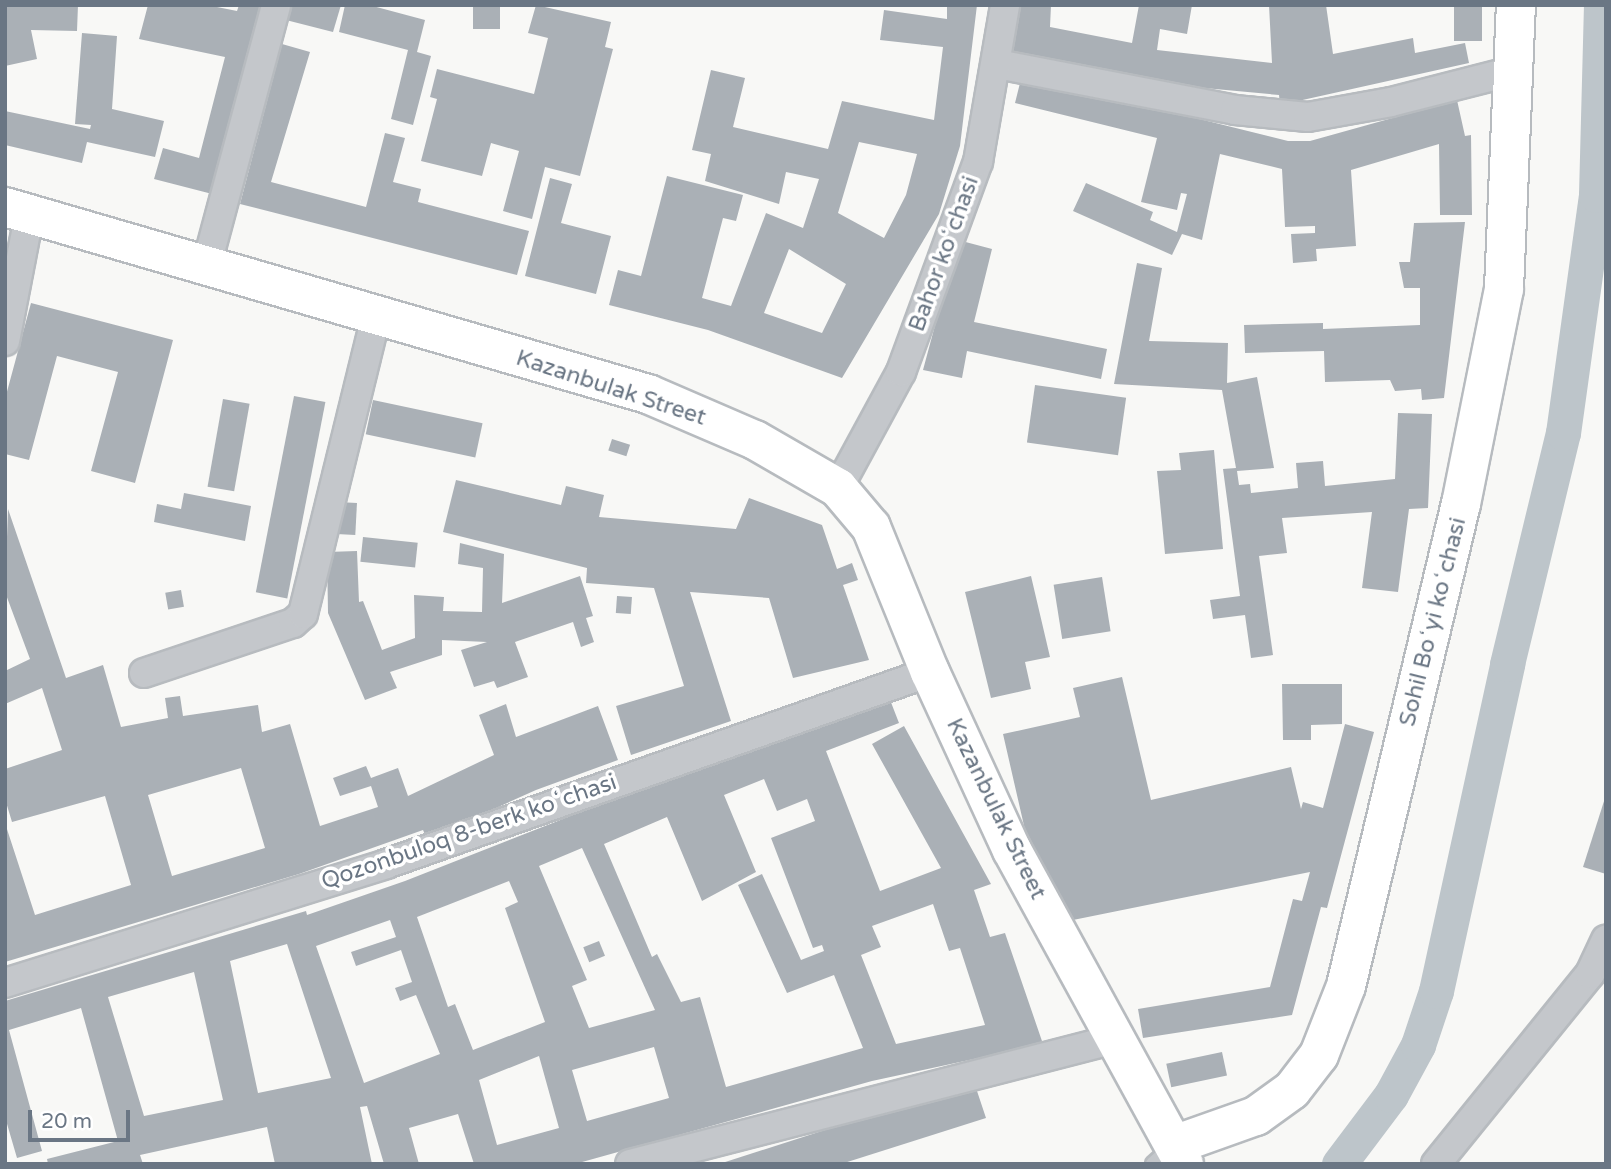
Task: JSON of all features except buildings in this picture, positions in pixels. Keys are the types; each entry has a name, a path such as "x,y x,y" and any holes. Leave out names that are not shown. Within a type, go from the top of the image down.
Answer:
{"main road":[{"name":"Sohil Boʻyi koʻchasi","path":"1170,1158 1256,1116 1292,1090 1319,1055 1346,986 1461,504 1504,289 1516,5"},
{"name":"Kazanbulak Street","path":"17,211 648,394 755,440 838,488 871,527 930,672 1012,850 1119,1038 1170,1158"}],"street":[{"path":"206,267 276,5"},
{"name":"Bahor koʻchasi","path":"838,488 901,372 978,162 997,64 1005,5"},
{"path":"997,64 1235,110 1308,117 1391,103 1513,71"},
{"path":"5,341 17,211"},
{"path":"144,673 293,623 303,614 376,316"},
{"name":"Qozonbuloq 8-berk koʻchasi","path":"5,983 386,864 930,672"},
{"path":"1436,1164 1598,972 1606,940"},
{"path":"630,1164 1119,1038"}],"waterway":[{"path":"1339,1164 1391,1095 1418,1045 1436,991 1507,664 1563,433 1596,195 1601,5"}]}
